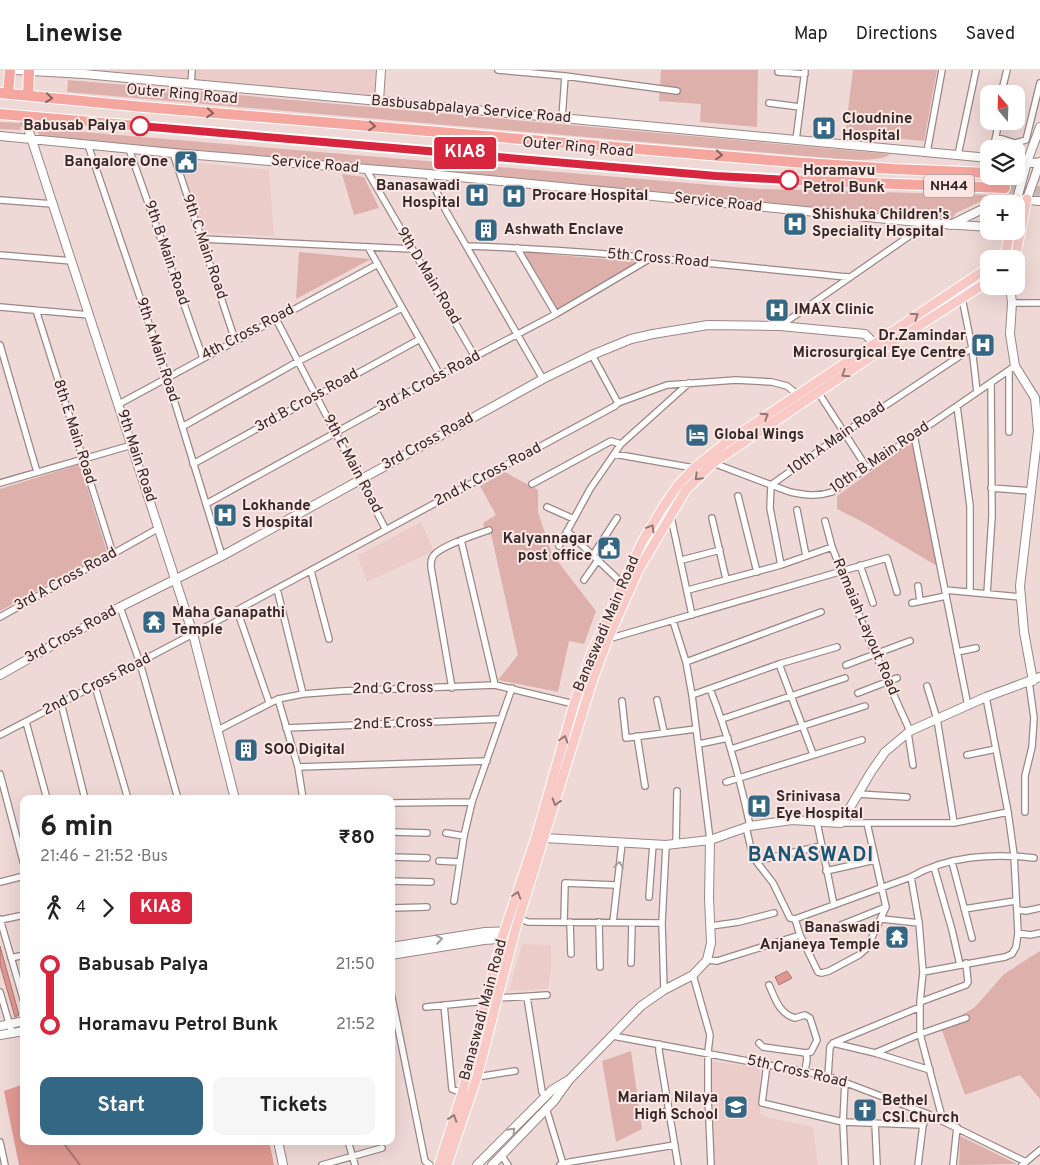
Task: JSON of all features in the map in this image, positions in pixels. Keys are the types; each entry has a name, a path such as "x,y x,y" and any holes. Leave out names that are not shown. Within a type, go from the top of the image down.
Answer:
{"highway":[{"path":"4,93 10,70"},
{"path":"28,95 29,72"},
{"name":"Outer Ring Road","path":"4,93 174,110 764,159 894,169 980,173"},
{"name":"Outer Ring Road","path":"0,114 716,176 1005,188"}],"main road":[{"path":"1017,250 1028,200"},
{"name":"Banaswadi Main Road","path":"439,1165 462,1093 486,1001 544,838 604,637 622,584 642,542 678,485 694,468 818,392 980,273"},
{"name":"Banaswadi Main Road","path":"515,918 574,704 591,654 604,637 639,569 686,490 708,461 798,395 980,287"},
{"name":"Banaswadi Main Road","path":"447,1165 477,1077 498,998 509,934"}],"street":[{"name":"Basbusabpalaya Service Road","path":"15,70 29,72 84,72 191,84 980,157"},
{"path":"191,84 192,70"},
{"path":"379,101 380,70"},
{"path":"498,70 565,76 677,92"},
{"path":"927,152 942,70"},
{"path":"958,155 976,70"},
{"path":"1003,85 1007,70"},
{"path":"778,72 805,72 796,140"},
{"path":"562,118 565,76"},
{"path":"1024,140 1028,136 1040,83"},
{"path":"769,104 800,107"},
{"name":"9th Main Road","path":"24,116 193,634 234,795"},
{"path":"1019,195 1027,162 1040,127"},
{"path":"995,140 996,130"},
{"name":"Service Road","path":"0,136 173,154 428,174 980,227"},
{"path":"996,137 1002,140"},
{"name":"9th A Main Road","path":"88,145 166,377 222,556"},
{"name":"9th B Main Road","path":"129,149 203,358"},
{"name":"9th C Main Road","path":"173,154 235,340"},
{"path":"1027,162 1040,163 1028,200"},
{"name":"9th D Main Road","path":"366,169 475,357"},
{"path":"428,174 446,211 543,379"},
{"path":"0,200 53,204"},
{"path":"1025,200 1040,201"},
{"path":"950,225 980,210"},
{"path":"780,326 928,223"},
{"path":"202,239 412,249"},
{"name":"5th Cross Road","path":"467,246 651,258 848,277"},
{"path":"368,247 440,375"},
{"path":"517,248 556,314"},
{"path":"0,255 72,261"},
{"name":"3rd A Cross Road","path":"206,504 440,375 556,314 651,258"},
{"name":"4th Cross Road","path":"118,404 378,264"},
{"path":"1009,432 1012,368 1010,334 1011,295"},
{"path":"962,298 972,348 977,392"},
{"path":"1012,303 1040,303"},
{"path":"0,307 89,315"},
{"path":"182,427 297,362 402,308"},
{"name":"8th E Main Road","path":"36,310 113,554"},
{"name":"9th E Main Road","path":"276,319 386,530"},
{"name":"3rd Cross Road","path":"0,675 120,607 222,556 543,379 592,355 631,339 708,325 780,326 865,334 878,347"},
{"name":"3rd B Cross Road","path":"194,464 420,339"},
{"path":"0,345 37,472"},
{"name":"10th A Main Road","path":"780,565 770,508 771,485 844,433 972,348"},
{"path":"592,355 618,403"},
{"path":"1012,368 1035,398 1039,431 1037,464 1031,492 1020,596 1024,632 1034,680 1034,718 1032,746 1025,776 1025,812"},
{"name":"10th B Main Road","path":"708,461 790,492 822,496 832,492 1012,368"},
{"name":"2nd K Cross Road","path":"193,634 618,403 668,385 690,382 736,380 772,382 787,386 798,395"},
{"path":"560,546 590,490 621,444 690,382"},
{"path":"988,594 992,516 990,383"},
{"path":"818,392 867,468"},
{"path":"957,406 970,506 970,591"},
{"path":"914,435 968,706"},
{"path":"532,484 611,441 621,444"},
{"path":"0,483 132,444"},
{"path":"614,454 694,468"},
{"path":"992,488 1031,492"},
{"path":"738,496 756,572"},
{"path":"547,507 574,519"},
{"path":"796,510 806,556"},
{"path":"671,517 682,560 692,615"},
{"path":"584,580 617,518"},
{"path":"712,518 726,580"},
{"name":"Ramaiah Layout Road","path":"825,520 832,547 909,732 913,765"},
{"name":"3rd A Cross Road","path":"0,617 159,528"},
{"path":"452,688 431,560 437,553 461,540 489,530"},
{"path":"568,530 622,584"},
{"path":"461,540 495,685"},
{"path":"688,590 780,565 832,547"},
{"path":"682,560 720,550"},
{"path":"604,637 673,621 886,558 897,592"},
{"path":"860,565 873,602"},
{"path":"311,571 329,639"},
{"path":"918,586 920,601"},
{"path":"277,589 303,694"},
{"path":"912,603 945,593 970,591 1020,596"},
{"path":"120,607 140,663 177,795"},
{"path":"237,610 269,702"},
{"path":"686,662 821,612"},
{"path":"492,1165 559,1095 569,1080 640,1006 664,990 693,975 707,960 710,952 710,840 692,695 686,662 673,621"},
{"name":"2nd D Cross Road","path":"0,735 193,634"},
{"path":"846,665 910,641"},
{"path":"692,695 836,646"},
{"path":"957,652 976,648"},
{"path":"779,664 813,754"},
{"path":"722,718 845,678"},
{"path":"858,693 897,678"},
{"path":"842,823 885,752 909,732 986,697 1034,680"},
{"name":"2nd G Cross","path":"218,730 278,699 342,690 452,688 495,685 574,704"},
{"path":"95,686 127,795"},
{"path":"927,686 937,719 954,823"},
{"path":"454,901 464,836 472,802 512,688"},
{"path":"710,689 722,718 740,779 752,853 773,883 790,918 794,919 818,972 829,972 859,955 867,948 886,907 867,823"},
{"path":"923,972 1004,957 1012,954 1016,947 1018,910 1015,901 1014,856 1008,812 986,697"},
{"path":"278,699 298,767 302,795"},
{"path":"657,700 664,732"},
{"path":"622,701 626,738 696,729"},
{"path":"61,703 84,795"},
{"path":"731,749 865,706"},
{"name":"2nd E Cross","path":"286,728 501,719"},
{"path":"26,722 46,795"},
{"path":"637,736 645,786"},
{"path":"699,744 728,738"},
{"path":"726,782 862,740"},
{"path":"967,755 996,749"},
{"path":"298,767 486,761"},
{"path":"0,774 20,850"},
{"path":"676,844 677,791"},
{"path":"858,794 907,796"},
{"path":"395,803 472,802"},
{"path":"544,838 666,845 710,840 748,827 792,820 842,823 954,823 1008,812"},
{"path":"817,822 834,904"},
{"path":"395,832 427,833"},
{"path":"446,833 464,836"},
{"path":"613,922 622,843"},
{"path":"649,897 653,844"},
{"path":"664,990 662,923 666,845"},
{"path":"756,861 821,846"},
{"path":"794,919 952,862 981,856 1034,858"},
{"path":"395,857 427,858"},
{"path":"826,871 875,860"},
{"path":"439,861 460,862"},
{"path":"952,862 972,938"},
{"path":"934,867 960,965"},
{"path":"0,882 20,877"},
{"path":"910,877 919,923 923,972 920,1034 944,1121"},
{"path":"395,881 430,882"},
{"path":"570,954 565,884 616,885"},
{"path":"964,909 1015,901"},
{"path":"395,908 427,907"},
{"path":"831,929 886,907"},
{"path":"1018,910 1026,911 1040,908"},
{"path":"711,926 739,922 774,913"},
{"path":"20,916 0,920 20,988"},
{"path":"515,918 528,922 662,923"},
{"path":"882,919 919,923"},
{"path":"599,922 600,968"},
{"path":"631,963 632,923"},
{"path":"395,946 485,932 509,934"},
{"path":"1018,933 1030,935 1040,933"},
{"path":"395,954 509,934"},
{"path":"707,960 716,960 800,935"},
{"path":"11,958 20,956"},
{"path":"828,1076 830,1047 833,1043 966,985 968,982 966,963"},
{"path":"693,975 710,1035 708,1096 711,1165"},
{"path":"759,1043 763,1047 806,1053 811,1052 817,1040 810,1018 805,1015 795,1018 786,1015 778,1004 769,985"},
{"path":"0,992 12,1033"},
{"path":"498,998 547,995"},
{"path":"527,997 542,1092 546,1096"},
{"path":"426,1007 486,1001"},
{"path":"444,1005 452,1089 462,1093"},
{"path":"395,1014 425,1162 430,1165"},
{"path":"875,1053 920,1034 966,1018"},
{"path":"0,1026 20,1023"},
{"path":"0,1036 20,1032"},
{"name":"5th Cross Road","path":"613,1036 708,1052 845,1081 944,1121 1024,1164"},
{"path":"833,1043 875,1053 930,1070"},
{"path":"659,1044 678,1165"},
{"path":"805,1071 806,1053"},
{"path":"767,1064 762,1103 843,1122 923,1126"},
{"path":"477,1077 515,1071"},
{"path":"477,1165 552,1090 569,1080"},
{"path":"845,1081 843,1122 845,1165"},
{"path":"546,1108 562,1165 675,1145"},
{"path":"644,1115 670,1111"},
{"path":"918,1165 923,1126 928,1114"},
{"path":"875,1123 877,1165"},
{"path":"953,1165 956,1127"},
{"path":"0,1142 6,1165"},
{"path":"279,1145 283,1165"},
{"path":"349,1145 355,1165"},
{"path":"322,1165 382,1148"},
{"path":"1024,1164 1040,1150"},
{"path":"501,1155 508,1165"}],"shaded area":[{"path":"95,70 188,70 187,78"},
{"path":"195,70 377,70 375,96 195,80"},
{"path":"661,70 758,70 757,127 700,122 701,104 659,101"},
{"path":"853,70 937,70 924,141 845,134"},
{"path":"68,80 890,154 874,159 836,159 67,92"},
{"path":"0,122 22,123 20,130 0,129"},
{"path":"35,128 759,189 994,195 980,195 980,202 956,213 952,219 849,212 41,138"},
{"path":"180,161 269,170 274,236 204,233"},
{"path":"342,174 364,177 379,208 354,215"},
{"path":"299,252 371,259 296,299"},
{"path":"524,252 638,262 557,309"},
{"path":"912,442 937,566 863,522 837,509 837,496"},
{"path":"80,464 107,552 0,611 0,489"},
{"path":"505,472 538,490 538,512 552,554 596,611 584,644 569,641 558,692 498,680 518,655 491,534 487,535 483,523 496,515 480,486"},
{"path":"421,522 434,551 367,582 357,556"},
{"path":"522,944 551,945 551,968 548,989 509,991"},
{"path":"0,946 19,1015 15,1017 0,965"},
{"path":"1040,951 1040,1099 1020,1075 965,1095 941,1028 975,1007 1004,974"},
{"path":"787,971 792,978 779,985 775,977"},
{"path":"631,1051 642,1129 616,1142 602,1061"},
{"name":"Mariam Nilaya High School","path":"711,1061 760,1068 760,1113 766,1117 813,1127 818,1165 714,1165"},
{"path":"20,1085 20,1145 270,1145 274,1165 19,1165 4,1091"},
{"path":"960,1136 1017,1164 959,1165"}],"waterway":[{"path":"65,1145 80,1165"}],"tunnel":[{"path":"1025,175 1040,177"},
{"path":"1005,188 1040,191"}],"bus line":[{"name":"KIA8","path":"140,126 716,176 789,180"}],"place":[{"name":"Babusab Palya","path":"140,126"},
{"name":"Cloudnine Hospital","path":"824,128"},
{"name":"Bangalore One","path":"186,162"},
{"name":"Horamavu Petrol Bunk","path":"789,180"},
{"name":"Banasawadi Hospital","path":"477,195"},
{"name":"Procare Hospital","path":"514,196"},
{"name":"Shishuka Children's Speciality Hospital","path":"795,224"},
{"name":"Ashwath Enclave","path":"486,230"},
{"name":"IMAX Clinic","path":"777,310"},
{"name":"Dr.Zamindar Microsurgical Eye Centre","path":"983,345"},
{"name":"Global Wings","path":"697,435"},
{"name":"Lokhande S Hospital","path":"225,515"},
{"name":"Kalyannagar post office","path":"609,548"},
{"name":"Maha Ganapathi Temple","path":"154,622"},
{"name":"SOO Digital","path":"246,750"},
{"name":"Srinivasa Eye Hospital","path":"759,806"},
{"name":"Banaswadi Anjaneya Temple","path":"897,937"},
{"name":"Mariam Nilaya High School","path":"736,1107"},
{"name":"Bethel CSI Church","path":"865,1110"}],"district":[{"name":"BANASWADI","path":"811,856"}]}
